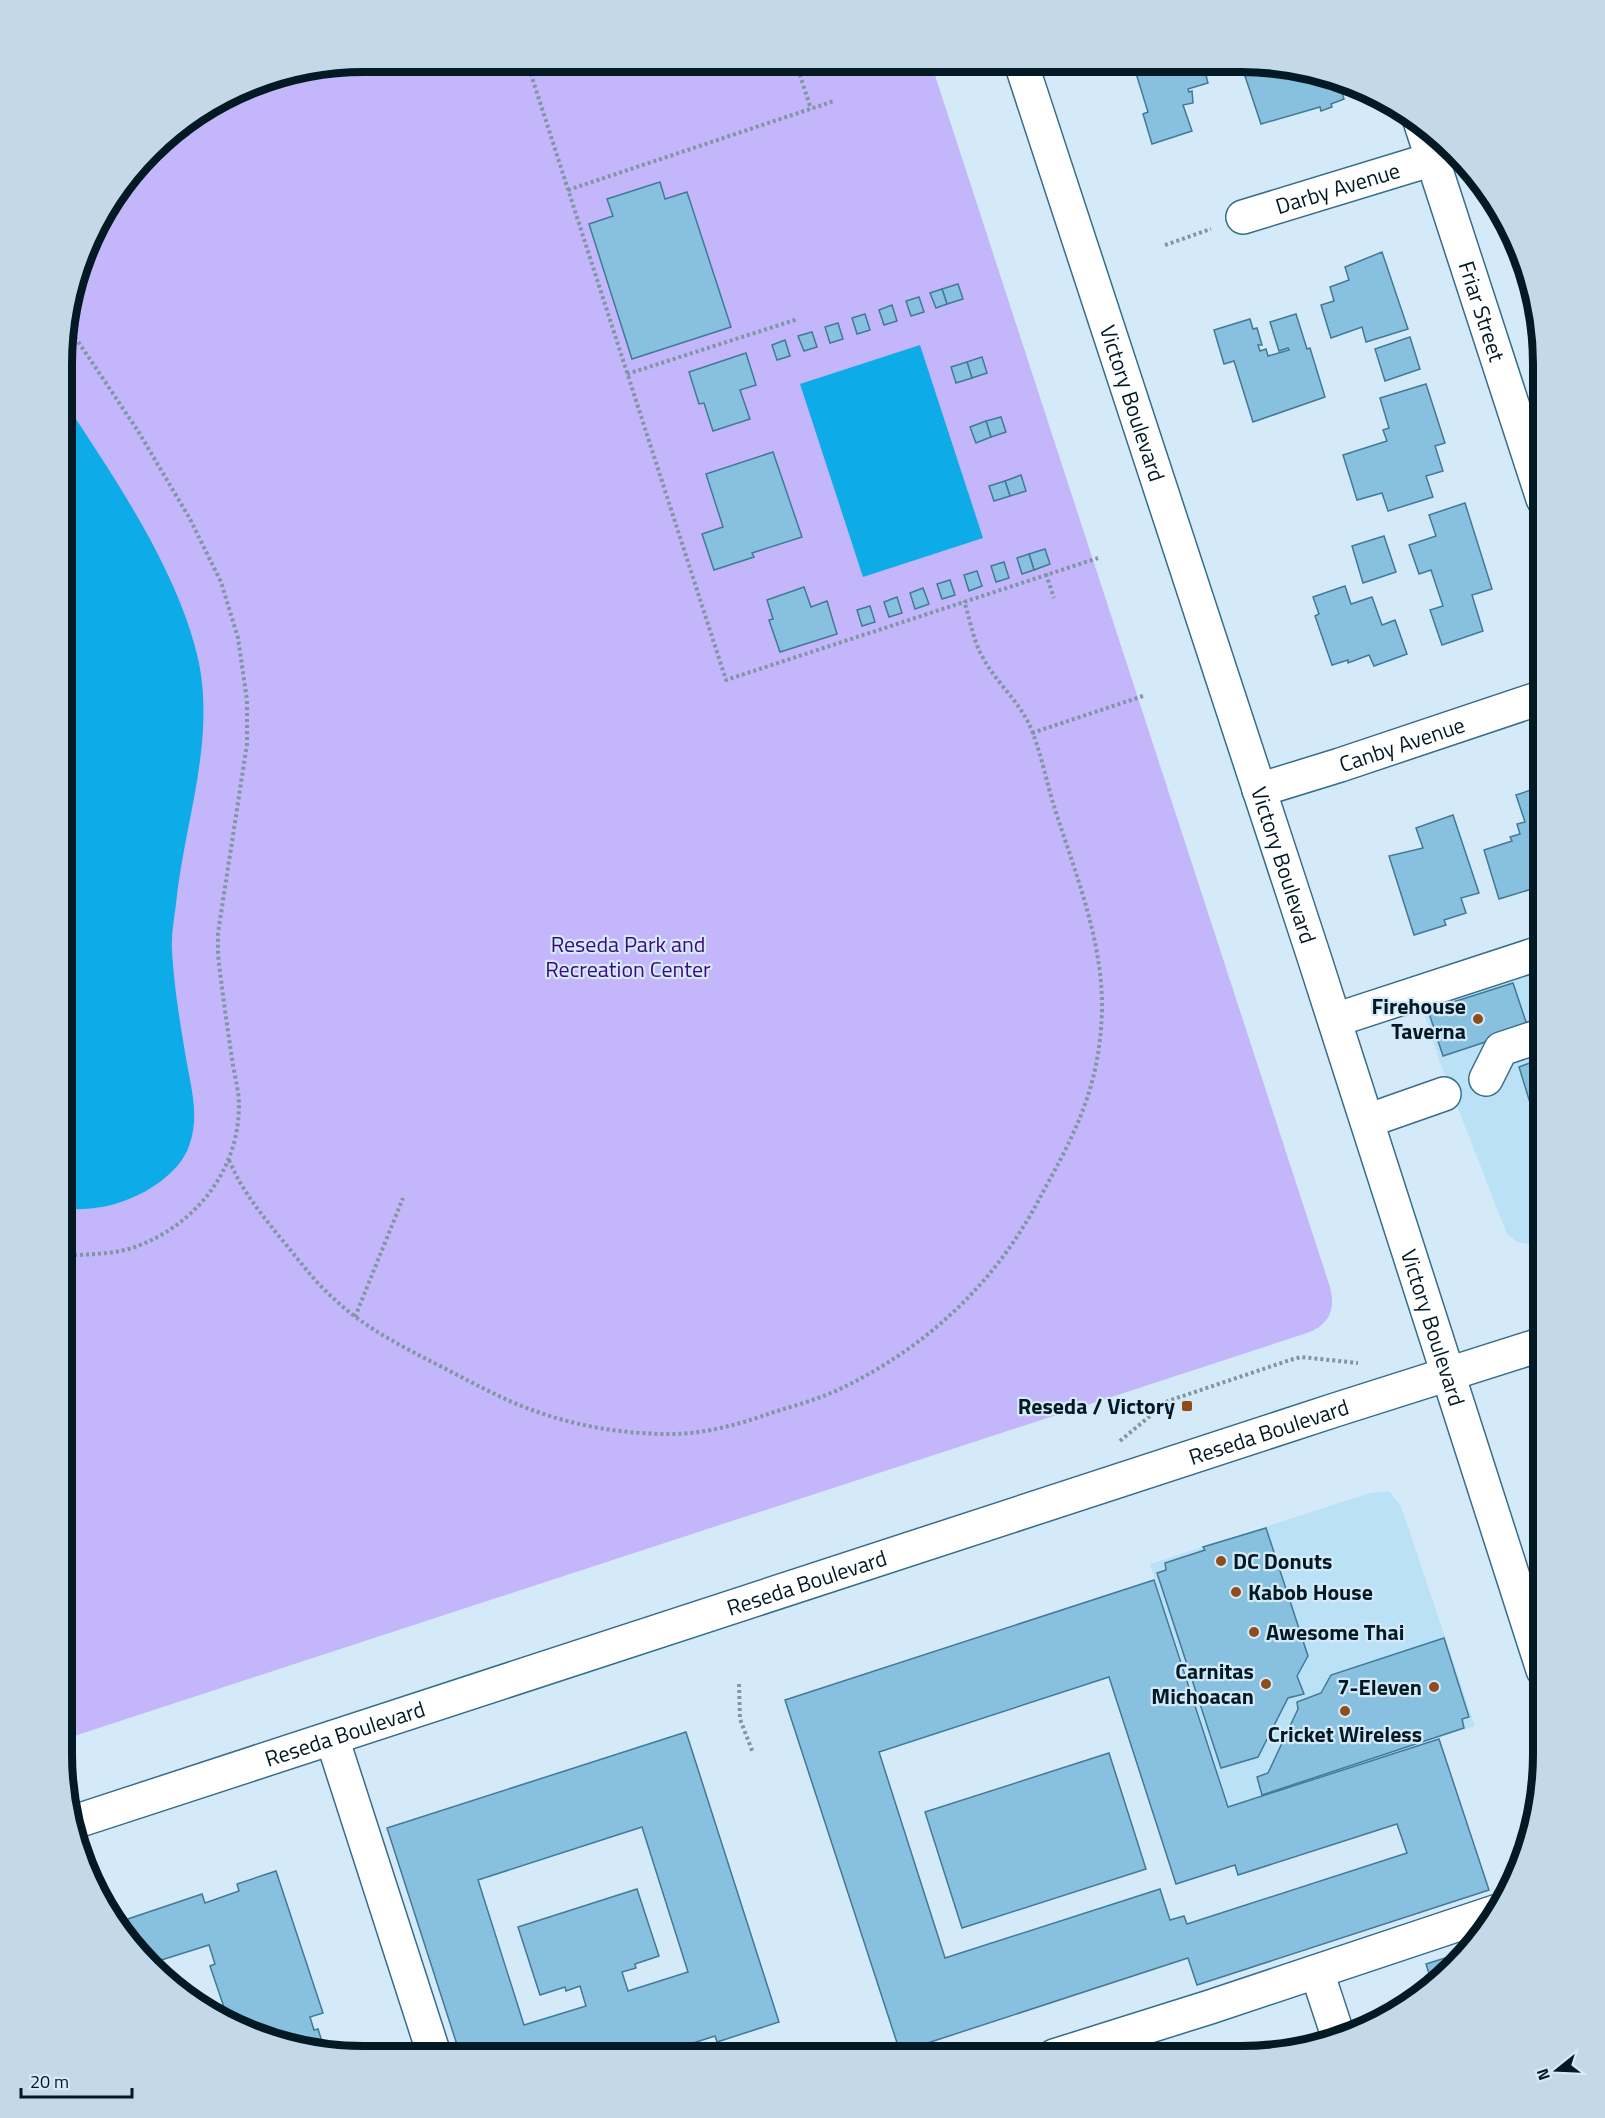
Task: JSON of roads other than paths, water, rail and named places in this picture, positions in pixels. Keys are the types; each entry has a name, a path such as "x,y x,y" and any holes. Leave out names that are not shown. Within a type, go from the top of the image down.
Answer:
{"main road":[{"name":"Victory Boulevard","path":"1024,72 1335,1020 1533,1639"},
{"name":"Friar Street","path":"1426,138 1533,465"},
{"name":"Darby Avenue","path":"1243,218 1433,159"},
{"name":"Canby Avenue","path":"1259,790 1533,700"},
{"path":"1335,1020 1533,955"},
{"path":"1486,1079 1501,1049 1533,1038"},
{"path":"1367,1121 1444,1094"},
{"name":"Reseda Boulevard","path":"80,1820 1533,1347"},
{"path":"332,1738 431,2046"},
{"path":"1085,2046 1484,1916"},
{"path":"1317,1972 1336,2030"}],"water":[{"path":"920,345 983,538 863,577 800,384"},
{"path":"72,413 124,494 177,595 190,629 199,663 203,693 201,754 180,874 172,939 178,1005 194,1102 192,1135 189,1146 178,1165 160,1182 139,1195 111,1205 72,1209"}],"place":[{"name":"Firehouse Taverna","path":"1478,1019"},
{"name":"Reseda / Victory","path":"1187,1406"},
{"name":"DC Donuts","path":"1221,1561"},
{"name":"Kabob House","path":"1236,1592"},
{"name":"Awesome Thai","path":"1254,1632"},
{"name":"Carnitas Michoacan","path":"1266,1684"},
{"name":"7-Eleven","path":"1434,1687"},
{"name":"Cricket Wireless","path":"1345,1711"}],"park label":[{"name":"Reseda Park and Recreation Center","path":"628,956"}]}
